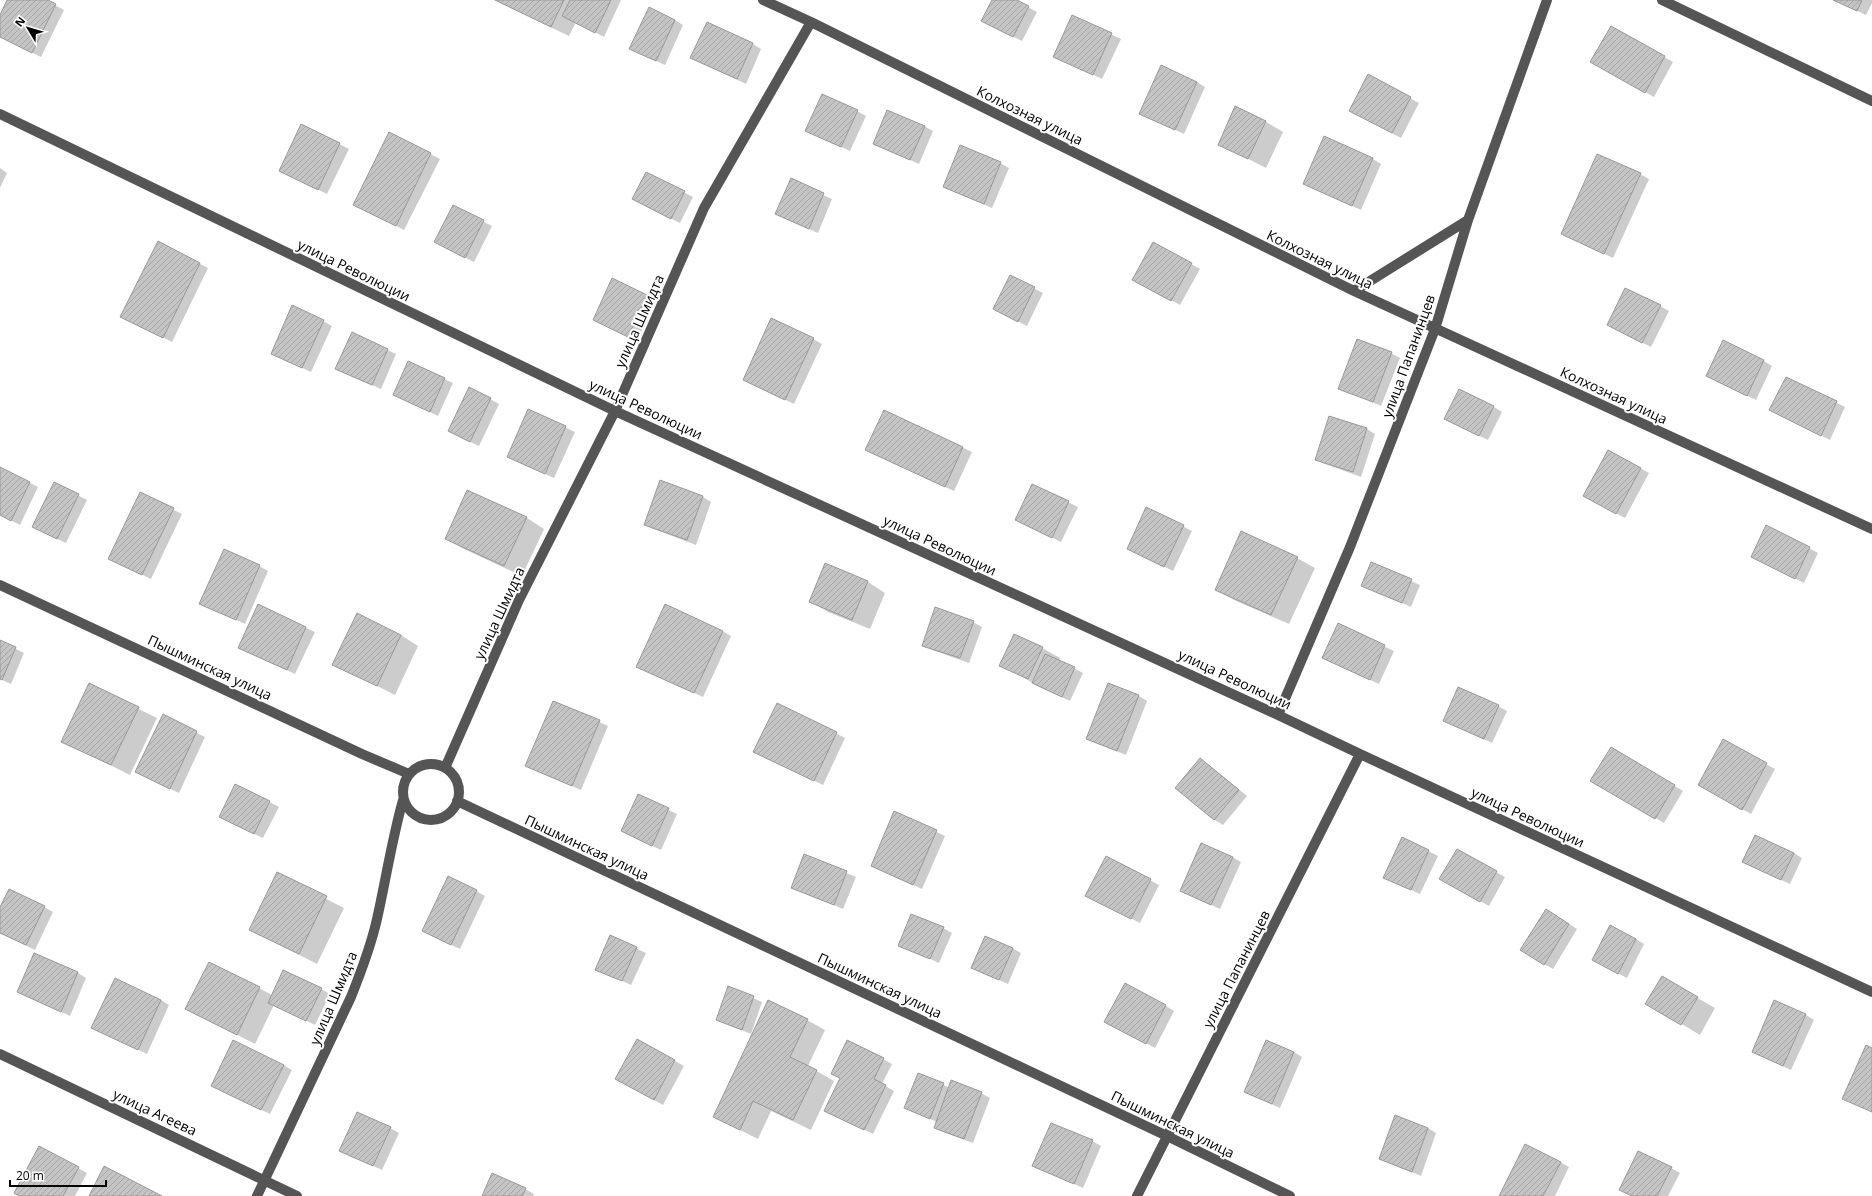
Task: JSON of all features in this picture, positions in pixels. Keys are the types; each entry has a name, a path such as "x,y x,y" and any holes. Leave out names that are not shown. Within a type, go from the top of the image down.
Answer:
{"street":[{"name":"Колхозная улица","path":"762,0 811,22 1354,291 1872,529"},
{"name":"улица Папанинцев","path":"1278,715 1350,547 1435,329 1468,220 1547,0"},
{"path":"1662,0 1872,101"},
{"name":"улица Шмидта","path":"445,768 519,600 615,412 704,208 811,22"},
{"name":"улица Революции","path":"0,114 615,412 1278,715 1872,992"},
{"path":"1354,291 1468,220"},
{"name":"Пышминская улица","path":"0,585 362,754 409,774"},
{"name":"улица Папанинцев","path":"1137,1196 1360,754"},
{"path":"426,764 436,764 445,768 452,774 457,782 457,801 451,811 441,818 430,820 418,818 409,810 403,800 402,790 409,774 426,764"},
{"name":"улица Шмидта","path":"257,1196 351,997 363,967 377,920 394,833 403,800"},
{"name":"Пышминская улица","path":"457,801 1167,1136 1290,1196"},
{"name":"улица Агеева","path":"0,1054 297,1196"}],"building":[{"path":"7,0 48,0 56,4 32,53 0,37 0,15"},
{"path":"495,0 564,0 551,27"},
{"path":"570,0 611,0 595,33 562,16"},
{"path":"992,0 1017,0 1029,6 1013,37 981,21"},
{"path":"1833,0 1862,0 1857,11"},
{"path":"649,7 675,20 656,61 629,49"},
{"path":"1072,15 1112,33 1093,75 1053,57"},
{"path":"707,22 753,43 737,79 690,58"},
{"path":"1611,26 1665,56 1645,93 1590,62"},
{"path":"1161,65 1197,82 1175,130 1139,114"},
{"path":"1368,74 1411,97 1392,133 1349,111"},
{"path":"822,94 858,110 841,147 805,131"},
{"path":"1235,106 1266,121 1248,159 1218,145"},
{"path":"887,110 925,126 910,160 873,144"},
{"path":"301,124 340,143 318,190 279,171"},
{"path":"389,132 431,153 396,226 353,205"},
{"path":"1324,136 1373,158 1352,206 1303,184"},
{"path":"960,145 1001,162 984,204 943,187"},
{"path":"1597,154 1641,173 1604,254 1561,234"},
{"path":"646,172 685,191 671,219 632,199"},
{"path":"791,178 824,193 809,229 775,214"},
{"path":"453,205 484,220 465,258 434,242"},
{"path":"158,241 200,263 163,338 120,317"},
{"path":"1153,242 1192,263 1171,301 1132,280"},
{"path":"1010,275 1035,287 1018,322 993,309"},
{"path":"612,278 647,295 628,337 593,320"},
{"path":"1625,288 1661,305 1642,343 1607,325"},
{"path":"292,305 324,320 302,368 271,354"},
{"path":"771,318 814,338 785,400 743,380"},
{"path":"352,332 388,349 372,385 335,369"},
{"path":"1357,339 1392,352 1373,402 1338,389"},
{"path":"1723,340 1764,360 1747,396 1706,376"},
{"path":"408,361 445,378 430,412 393,395"},
{"path":"1786,377 1837,401 1821,436 1769,410"},
{"path":"469,387 491,398 470,442 448,431"},
{"path":"1459,389 1494,406 1479,436 1444,419"},
{"path":"528,409 566,426 545,474 507,457"},
{"path":"884,410 963,447 945,487 865,450"},
{"path":"1329,416 1367,428 1353,472 1315,460"},
{"path":"1608,450 1641,468 1616,514 1583,496"},
{"path":"0,467 30,482 11,521 0,515"},
{"path":"660,480 703,496 687,540 644,525"},
{"path":"54,482 79,494 57,539 32,527"},
{"path":"1032,484 1069,501 1052,538 1015,520"},
{"path":"467,490 527,517 504,566 445,539"},
{"path":"140,492 174,508 142,575 108,559"},
{"path":"1146,507 1184,525 1164,567 1127,549"},
{"path":"1766,525 1810,547 1795,579 1751,557"},
{"path":"1241,531 1298,557 1271,615 1215,590"},
{"path":"224,549 260,565 236,620 199,604"},
{"path":"1371,562 1412,579 1402,603 1361,586"},
{"path":"825,563 868,581 852,620 809,602"},
{"path":"258,604 306,627 287,670 238,648"},
{"path":"665,604 723,631 694,693 636,667"},
{"path":"935,607 974,621 960,658 922,646"},
{"path":"357,613 401,635 377,686 332,665"},
{"path":"1338,623 1385,645 1370,680 1322,658"},
{"path":"1014,634 1043,647 1028,679 999,666"},
{"path":"0,640 16,647 2,680 0,679"},
{"path":"1045,654 1075,667 1062,697 1032,683"},
{"path":"89,683 139,707 111,765 61,742"},
{"path":"1108,683 1139,695 1117,751 1086,739"},
{"path":"1458,687 1499,705 1484,739 1443,721"},
{"path":"553,701 600,720 572,786 525,766"},
{"path":"777,703 837,732 814,781 753,752"},
{"path":"163,714 197,731 170,789 135,772"},
{"path":"1723,739 1767,763 1742,810 1698,785"},
{"path":"1611,747 1675,785 1655,819 1590,781"},
{"path":"1200,758 1239,790 1214,820 1175,788"},
{"path":"235,784 270,801 254,834 219,817"},
{"path":"638,794 669,808 652,846 621,831"},
{"path":"894,811 937,830 913,885 871,866"},
{"path":"1755,835 1794,853 1781,880 1742,862"},
{"path":"1402,837 1429,850 1411,890 1383,878"},
{"path":"1201,843 1233,857 1211,905 1180,891"},
{"path":"1457,849 1497,871 1480,902 1439,879"},
{"path":"804,854 847,871 834,905 791,888"},
{"path":"1106,856 1151,879 1131,919 1085,896"},
{"path":"277,872 327,896 299,954 249,930"},
{"path":"448,876 477,890 451,945 422,931"},
{"path":"9,889 45,906 26,945 0,933 0,907"},
{"path":"1546,909 1569,924 1544,965 1520,950"},
{"path":"911,914 944,927 930,959 898,946"},
{"path":"1610,925 1636,939 1618,974 1592,960"},
{"path":"610,935 637,947 622,981 595,970"},
{"path":"985,936 1013,948 999,980 971,968"},
{"path":"34,953 78,972 61,1012 17,992"},
{"path":"209,962 260,987 237,1035 185,1009"},
{"path":"283,970 322,988 306,1021 268,1003"},
{"path":"1662,976 1698,997 1681,1025 1645,1004"},
{"path":"115,978 161,1000 138,1050 91,1028"},
{"path":"1125,983 1166,1005 1146,1044 1104,1022"},
{"path":"728,986 754,996 742,1030 716,1020"},
{"path":"768,1000 808,1019 790,1057 817,1070 793,1120 753,1101 740,1130 713,1117"},
{"path":"1774,1000 1806,1014 1783,1066 1752,1052"},
{"path":"637,1039 675,1060 654,1100 615,1079"},
{"path":"233,1040 284,1065 261,1110 211,1086"},
{"path":"847,1040 884,1058 874,1079 886,1085 864,1130 824,1111 840,1078 831,1074"},
{"path":"1266,1040 1294,1052 1272,1104 1244,1092"},
{"path":"1866,1045 1872,1048 1872,1112 1842,1099"},
{"path":"918,1073 944,1083 930,1119 904,1108"},
{"path":"951,1080 982,1092 964,1139 934,1128"},
{"path":"357,1112 391,1127 373,1166 339,1151"},
{"path":"1395,1115 1428,1128 1412,1172 1379,1159"},
{"path":"1051,1123 1093,1140 1074,1184 1032,1166"},
{"path":"1525,1144 1561,1162 1543,1196 1499,1196"},
{"path":"39,1146 79,1167 63,1196 19,1196 14,1193"},
{"path":"1638,1151 1672,1167 1657,1196 1632,1196 1619,1190"},
{"path":"104,1166 162,1196 89,1196"},
{"path":"492,1173 526,1188 522,1196 482,1196"}]}
